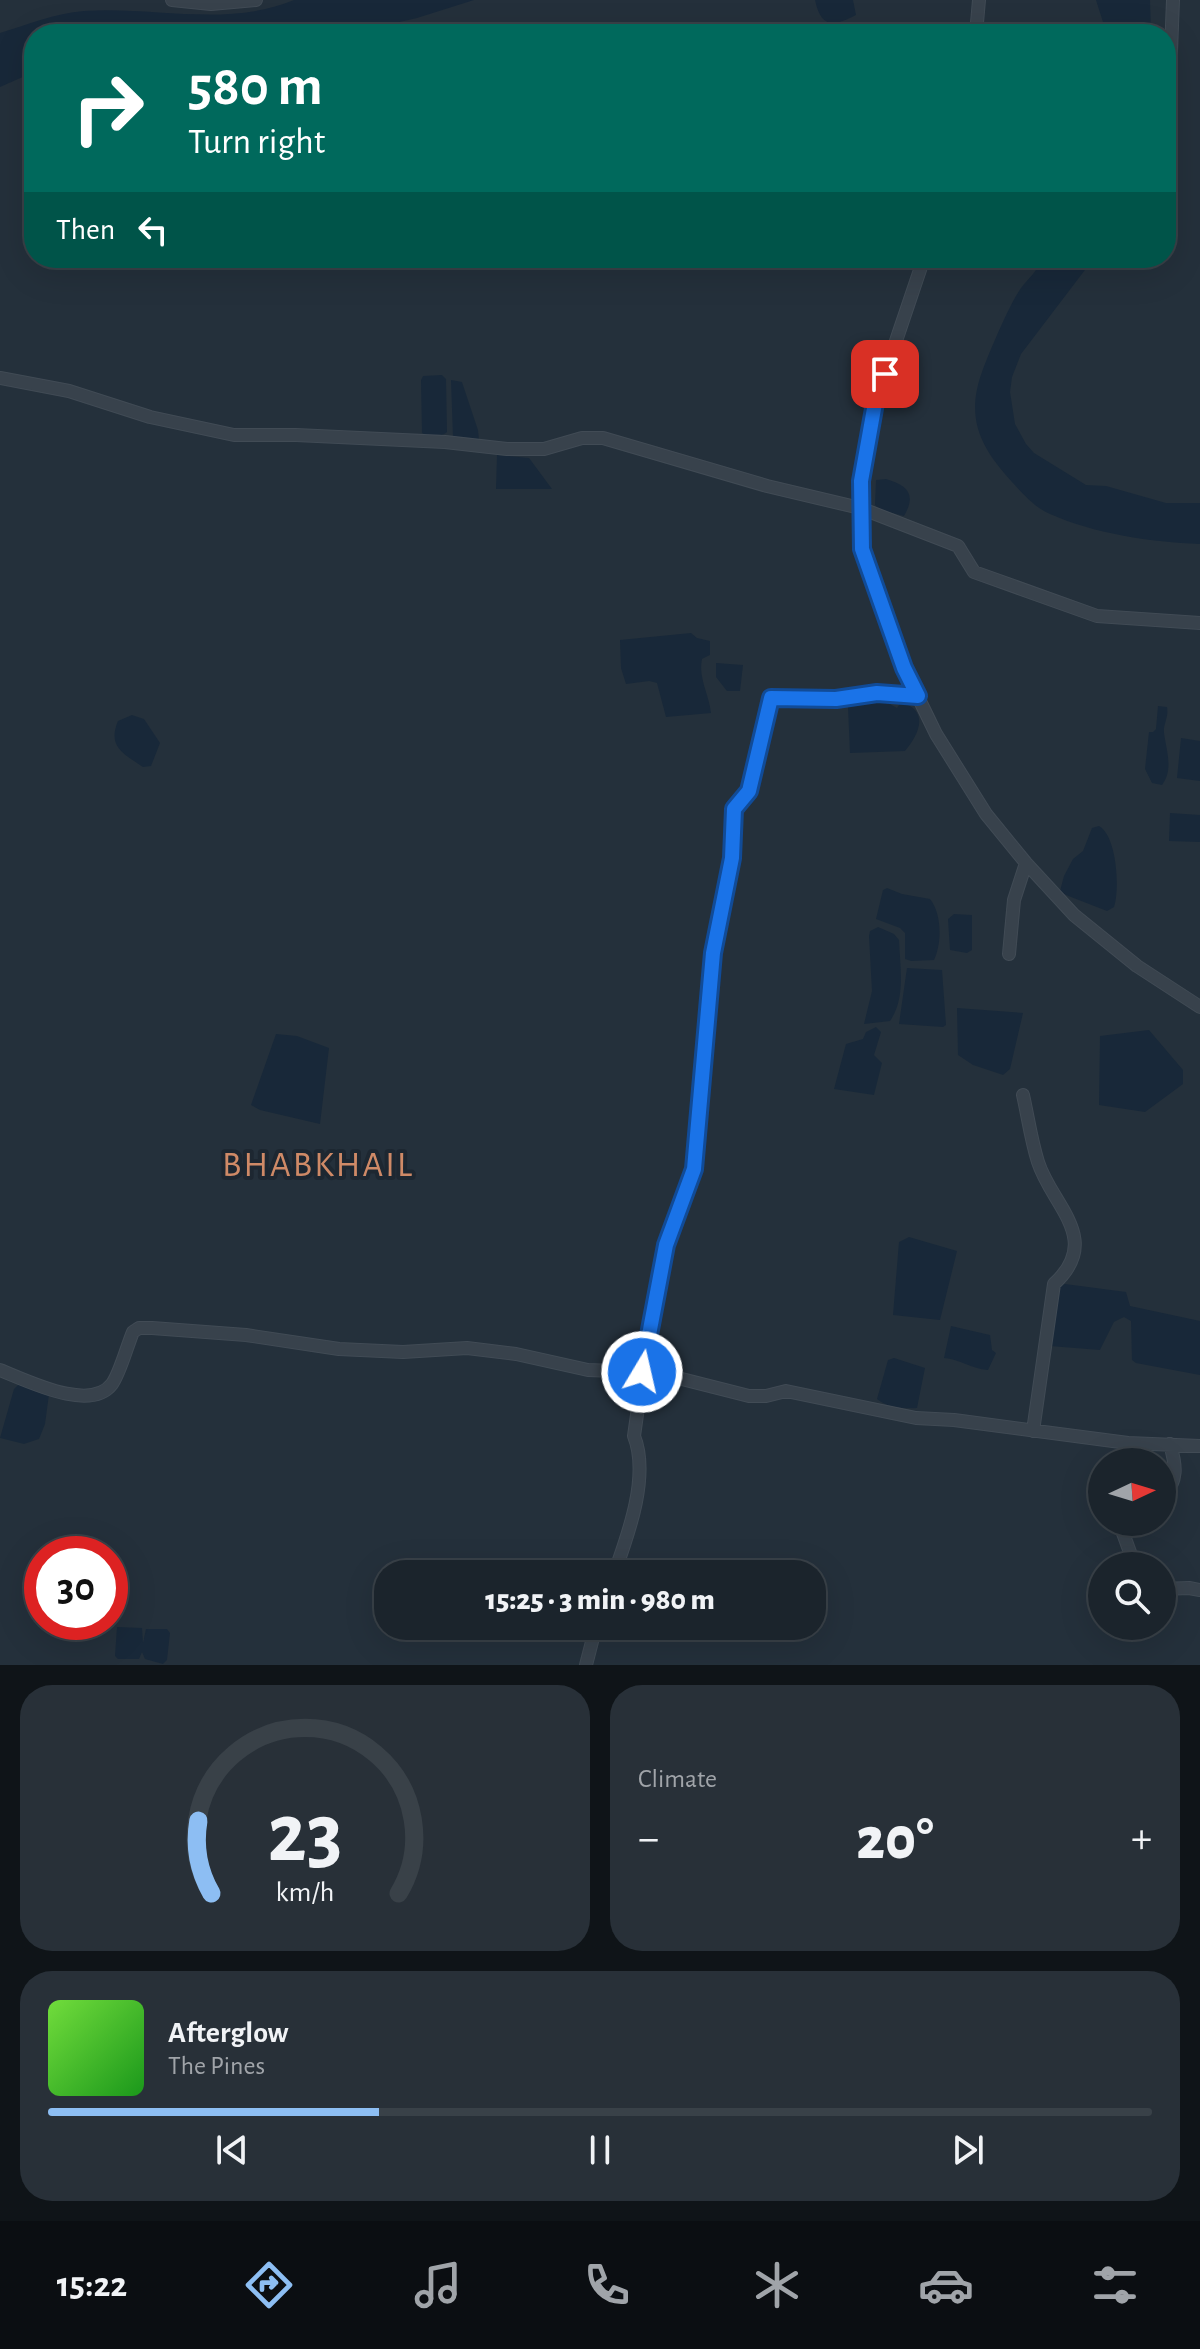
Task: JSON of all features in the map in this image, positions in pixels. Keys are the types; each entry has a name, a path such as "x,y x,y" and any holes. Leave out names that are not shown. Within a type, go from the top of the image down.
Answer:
{"street":[{"path":"172,0 211,4 256,0"},
{"path":"977,24 979,0"},
{"path":"1172,24 1173,0"},
{"path":"921,268 875,403 861,481 862,549 904,668 936,734 986,814 1026,863 1074,915 1137,966 1200,1007"},
{"path":"0,378 69,391 150,417 234,435 445,442 507,449 544,449 582,438 603,438 767,486 860,508 958,546 974,572 1097,616 1200,623"},
{"path":"619,1560 637,1492 640,1449 634,1436 642,1372 666,1245 694,1169 713,953 732,858 734,809 749,791 771,698 836,699 877,693 918,696"},
{"path":"1009,954 1014,900 1026,863"},
{"path":"1023,1095 1039,1164 1066,1210 1075,1238 1072,1259 1054,1284 1033,1431"},
{"path":"0,1370 49,1389 84,1397 95,1395 111,1385 133,1332 139,1328 246,1335 339,1349 403,1352 467,1348 516,1354 588,1370 642,1372 749,1396 786,1391 916,1418 940,1418 1128,1443 1200,1446"},
{"path":"1170,1444 1171,1448"},
{"path":"1176,1588 1200,1590"},
{"path":"586,1665 592,1640"}],"water":[{"path":"294,0 474,0 391,24 28,24 84,11 217,14 269,8"},
{"path":"815,0 853,0 856,15 841,22 829,22 821,16"},
{"path":"1096,0 1150,0 1151,24 1103,22"},
{"path":"24,25 24,76 0,87 0,33"},
{"path":"1037,268 1086,268 1021,354 1012,377 1010,392 1015,424 1026,444 1034,453 1086,485 1106,486 1166,503 1200,503 1200,544 1124,536 1050,514 1021,492 984,445 976,418 977,389 1011,305"},
{"path":"442,375 446,379 447,432 438,436 428,435 422,433 421,380 423,376"},
{"path":"451,380 462,382 479,440 453,437"},
{"path":"497,455 529,458 552,489 496,489"},
{"path":"886,479 900,484 910,496 904,516 880,510 875,505 876,480"},
{"path":"691,633 710,641 710,655 702,659 701,666 711,713 666,717 657,683 626,684 621,668 620,640"},
{"path":"716,663 743,665 740,691 727,691 716,677"},
{"path":"881,699 897,708 901,702 916,711 918,730 905,751 850,753 848,707 851,703"},
{"path":"1158,706 1167,707 1164,730 1168,773 1162,785 1152,783 1145,769 1149,732 1156,729"},
{"path":"132,715 144,719 160,743 151,766 143,767 124,754 116,744 118,721"},
{"path":"1181,738 1200,741 1200,781 1177,778"},
{"path":"1170,813 1200,815 1200,842 1169,841"},
{"path":"1099,826 1110,840 1116,864 1116,899 1114,907 1107,911 1060,891 1073,859 1083,851 1092,828"},
{"path":"887,888 930,899 934,905 940,929 934,960 905,959 905,933 876,919 883,890"},
{"path":"954,914 972,915 972,950 967,953 950,950 948,919"},
{"path":"878,927 894,934 899,940 900,992 890,1021 864,1024 872,991 869,936 870,931"},
{"path":"907,968 942,970 946,1025 943,1027 899,1024"},
{"path":"957,1008 1023,1013 1010,1069 1003,1075 973,1065 958,1055"},
{"path":"876,1027 881,1032 874,1055 882,1063 874,1095 834,1089 846,1044 863,1039 866,1032"},
{"path":"1149,1030 1183,1070 1183,1084 1145,1112 1099,1105 1100,1036"},
{"path":"276,1034 297,1036 329,1048 320,1124 260,1110 251,1105"},
{"path":"909,1237 957,1251 940,1320 893,1315 899,1242"},
{"path":"1065,1284 1126,1292 1130,1306 1200,1321 1200,1375 1132,1360 1131,1321 1124,1317 1114,1322 1100,1350 1050,1346 1056,1292"},
{"path":"951,1326 990,1335 992,1350 996,1353 988,1370 944,1358"},
{"path":"894,1358 925,1368 917,1408 896,1407 877,1399 888,1360"},
{"path":"19,1384 49,1394 45,1424 39,1439 24,1444 0,1438 14,1389"},
{"path":"128,1627 142,1628 143,1643 146,1629 167,1629 170,1633 167,1660 163,1664 145,1659 142,1652 139,1659 118,1659 115,1656 116,1640 128,1640"}],"district":[{"name":"BHABKHAIL","path":"318,1165"}],"route":[{"path":"642,1372 666,1245 694,1169 713,953 732,858 734,809 749,791 771,698 836,699 877,693 918,696 904,668 862,549 861,481 875,403 885,374"}]}
